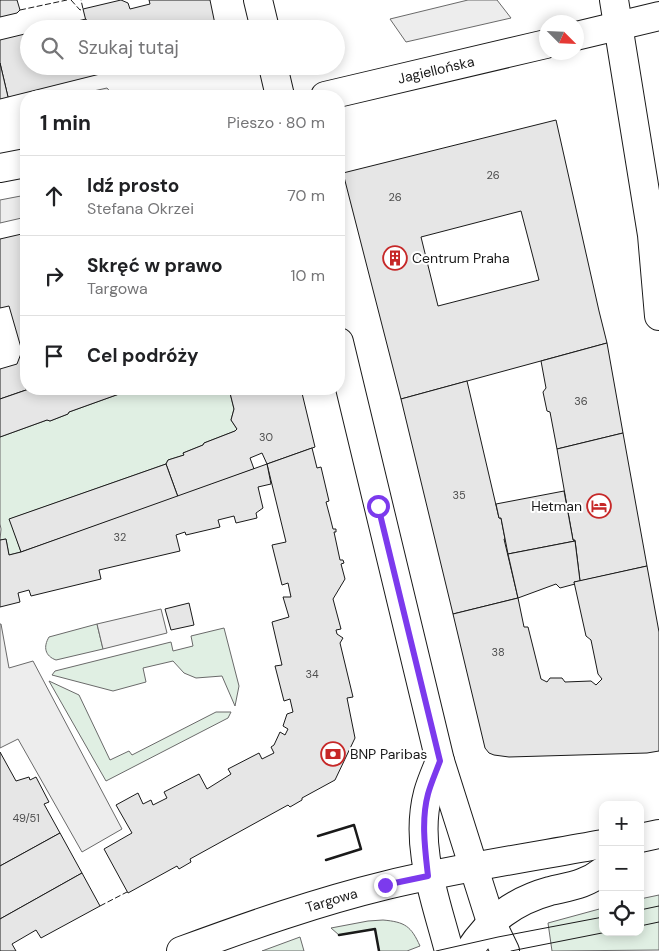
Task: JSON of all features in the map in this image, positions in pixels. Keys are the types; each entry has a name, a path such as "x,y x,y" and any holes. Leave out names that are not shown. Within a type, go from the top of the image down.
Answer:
{"street":[{"path":"258,0 263,20"},
{"path":"614,0 652,236 659,312"},
{"path":"584,34 659,16"},
{"name":"Jagiellońska","path":"345,91 539,46"},
{"path":"275,75 279,90"},
{"path":"0,168 20,163"},
{"path":"345,367 440,761 491,922 505,951"},
{"path":"440,761 428,794 424,846 428,876 449,951"},
{"name":"Targowa","path":"181,951 307,907 385,885 599,845"},
{"path":"469,951 491,922 512,906 531,897 592,880 599,874"}],"green space":[{"path":"116,395 230,395 234,409 231,420 237,429 183,453 184,455 168,460 166,464 10,519 21,552 9,555 6,539 0,540 0,437 47,420 50,421"},
{"path":"97,624 103,649 56,660 47,654 46,648 49,637"},
{"path":"224,628 239,686 235,706 222,676 196,678 184,673 173,661 143,668 146,682 113,691 52,675 55,671 171,642 173,651 193,646 191,636"},
{"path":"49,681 79,695 110,760 129,751 132,755 216,712 231,712 228,718 106,781"},
{"path":"659,895 659,950 552,951 548,923 599,909 599,936 644,936 644,898"},
{"path":"383,920 397,922 406,926 414,934 420,946 407,951 379,951 375,929 339,935 331,928 368,921"},
{"path":"300,937 304,951 262,951"}],"shaded area":[{"path":"468,0 497,0 511,18 406,42 390,19"},
{"path":"20,196 20,218 0,223 0,200"},
{"path":"161,609 167,633 103,649 97,624"},
{"path":"0,624 9,668 33,661 122,829 82,852 18,739 0,748"}],"building":[{"path":"0,0 17,0 20,10 17,13 0,17"},
{"path":"121,0 128,3 130,9 150,4 149,0 210,0 214,20 86,20 83,9"},
{"path":"20,35 20,75 96,75 36,90 20,90 20,94 8,97 0,63 0,40"},
{"path":"0,63 8,97 0,99"},
{"name":"Centrum Praha","path":"556,120 607,343 401,399 345,181 345,173","holes":["521,211 539,280 438,306 421,237"]},
{"path":"20,234 20,344 9,306 0,308 0,239"},
{"path":"607,343 623,433 557,449 550,412 547,411 543,392 546,388 541,361"},
{"path":"20,356 20,392 0,399 0,369 17,364"},
{"path":"467,381 499,518 501,518 518,598 453,614 401,399"},
{"path":"20,392 20,395 116,395 50,421 47,420 0,437 0,399"},
{"path":"230,395 302,395 315,447 267,464 262,453 250,458 254,469 178,497 166,464 168,460 184,455 183,453 204,443 235,431 237,429 231,420 234,409"},
{"path":"623,433 647,566 580,581 575,540 573,540 557,449"},
{"path":"312,448 317,468 321,467 329,501 326,502 333,529 336,529 336,532 334,532 340,560 343,560 344,563 341,564 345,579 333,599 341,629 336,630 337,634 343,638 340,643 353,697 347,698 355,738 335,780 302,798 302,800 290,807 288,805 190,859 191,862 179,869 177,866 128,893 104,849 132,833 116,805 138,793 143,804 151,800 153,805 167,798 164,792 199,774 207,789 231,774 228,769 259,753 262,759 274,753 271,747 274,745 280,732 285,735 288,729 283,726 287,714 293,712 290,699 284,701 275,666 282,665 272,622 289,617 283,597 291,597 288,583 282,585 272,545 286,542 267,464"},
{"path":"166,464 178,497 21,552 9,519"},
{"path":"267,464 271,484 258,487 263,508 256,513 257,518 236,523 234,516 218,520 220,527 186,535 185,532 176,535 180,551 99,570 101,579 31,596 29,590 18,593 20,602 0,607 0,540 6,539 9,555 21,552"},
{"path":"564,491 573,540 575,541 508,554 501,518 499,518 496,504"},
{"path":"575,541 580,581 560,588 556,584 518,598 508,554"},
{"path":"647,566 659,632 659,751 647,753 509,757 489,753 485,748 453,614 518,598 524,627 528,627 541,679 547,682 550,678 562,678 565,682 591,681 596,685 602,679 598,674 591,640 586,636 574,582"},
{"path":"189,603 194,625 171,630 165,609"},
{"path":"0,752 16,781 29,777 30,780 36,777 49,802 44,804 60,833 0,866"},
{"path":"60,833 82,873 0,919 0,866"},
{"path":"82,873 100,906 41,938 36,930 12,944 16,951 0,951 0,919"}],"tram line":[{"path":"644,909 659,906"},
{"path":"436,951 599,918"},
{"path":"644,925 659,922"},
{"path":"511,951 599,934"}],"fence":[{"path":"20,10 67,0"},
{"path":"71,0 80,10 83,9 81,0"},
{"path":"100,906 127,892"}],"wall":[{"path":"318,836 354,825 361,849 326,860"},
{"path":"339,935 375,929 379,951"}],"place":[{"name":"Centrum Praha","path":"395,258"},
{"name":"Hetman","path":"599,506"},
{"name":"BNP Paribas","path":"333,754"}],"route":[{"path":"378,506 440,761 428,794 425,818 424,846 428,876 385,885"}]}
